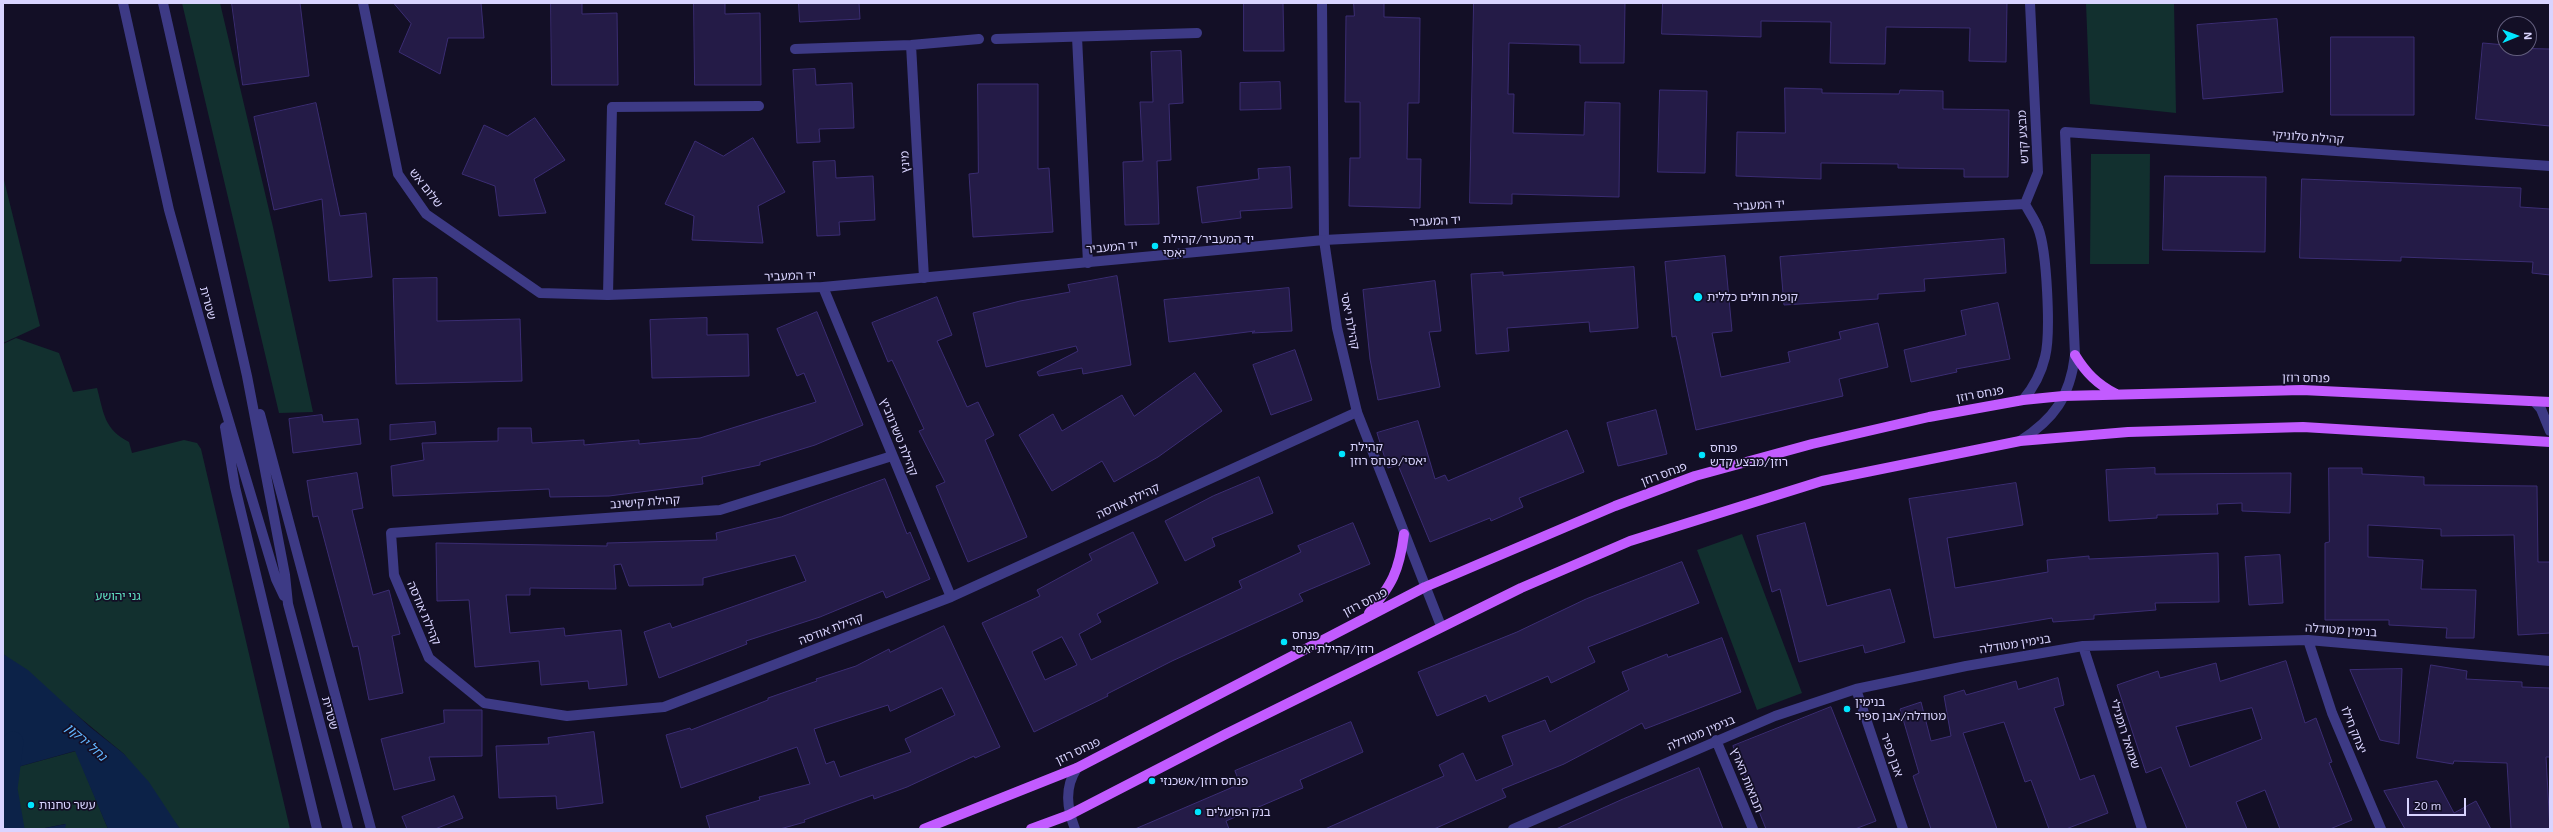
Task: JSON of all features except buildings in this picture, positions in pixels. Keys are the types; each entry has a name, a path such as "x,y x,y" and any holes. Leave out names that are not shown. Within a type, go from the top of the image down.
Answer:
{"main road":[{"path":"2075,356 2086,374 2101,386 2117,395"},
{"name":"פנחס רוזן","path":"924,829 1076,768 1425,586 1615,506 1695,476 1812,444 1929,416 2023,400 2063,396 2302,390 2550,402"},
{"path":"1031,829 1069,815 1441,626 1630,541 1822,481 2020,441 2128,432 2303,427 2550,442"},
{"path":"1367,615 1389,587 1397,572 1404,534"}],"street":[{"name":"שטרית","path":"123,3 166,195 218,385 276,579 288,604"},
{"name":"שטרית","path":"163,3 247,376 285,575 288,604 348,829"},
{"name":"שלום אש","path":"363,3 398,174 426,214 540,293 608,295"},
{"name":"קהילת יאסי","path":"1322,3 1324,240 1337,328 1357,412 1441,626"},
{"name":"מבצע קדש","path":"2025,204 2038,172 2030,3"},
{"path":"996,39 1197,33"},
{"path":"1076,37 1088,262"},
{"path":"795,49 911,45 979,39"},
{"name":"מינץ","path":"911,45 924,278"},
{"path":"608,295 612,107 759,106"},
{"name":"קהילת סלוניקי","path":"2075,356 2065,132 2188,142 2550,166"},
{"path":"2023,400 2040,374 2046,355 2047,334 2044,253 2038,228 2025,204"},
{"name":"יד המעביר","path":"608,295 823,287 1324,240 2025,204"},
{"name":"קהילת טשרנוביץ","path":"823,287 951,597"},
{"path":"2020,441 2039,428 2056,412 2072,374 2075,356"},
{"path":"247,376 263,424 371,829"},
{"path":"218,385 234,487 317,829"},
{"path":"2535,402 2541,409 2550,430"},
{"name":"קהילת אודסה","path":"391,533 394,575 428,658 484,703 567,716 664,707 951,597 1357,412"},
{"name":"קהילת קישינב","path":"391,533 720,510 892,456"},
{"name":"בנימין מטודלה","path":"1514,829 1716,740 1775,716 1856,689 1966,666 2083,646 2308,640 2550,661"},
{"name":"יצחק חילו","path":"2308,640 2332,713 2381,829"},
{"name":"שמואל רומנילי","path":"2083,646 2142,829"},
{"name":"אבן ספיר","path":"1856,689 1903,829"},
{"name":"תבואות הארץ","path":"1716,740 1753,829"},
{"path":"1075,829 1069,815 1067,804 1069,783 1076,768"}],"green space":[{"path":"182,3 220,3 273,227 313,412 279,413"},
{"path":"2086,3 2174,3 2176,113 2090,104"},
{"path":"2091,154 2150,154 2149,264 2090,264"},
{"path":"3,176 40,326 3,343"},
{"name":"גני יהושע","path":"16,338 59,353 73,392 97,388 106,420 114,432 129,442 132,453 184,440 197,443 201,449 290,829 180,829 124,754 3,654 3,344"},
{"path":"1742,534 1802,693 1757,710 1697,550"},
{"path":"76,751 108,829 65,829 65,824 40,829 3,829 3,771"}],"water":[{"name":"נחל ירקון","path":"3,654 28,670 90,727 124,754 149,782 180,829 108,829 75,751 3,771"},
{"path":"66,824 65,829 40,829"}],"waterway":[{"path":"13,742 7,789 14,829"}],"place":[{"name":"יד המעביר/קהילת יאסי","path":"1155,246"},
{"name":"קופת חולים כללית","path":"1698,297"},
{"name":"קהילת יאסי/פנחס רוזן","path":"1342,454"},
{"name":"פנחס רוזן/מבצע קדש","path":"1702,455"},
{"name":"פנחס רוזן/קהילת יאסי","path":"1284,642"},
{"name":"בנימין מטודלה/אבן ספיר","path":"1847,709"},
{"name":"פנחס רוזן/אשכנזי","path":"1152,781"},
{"name":"עשר טחנות","path":"31,805"},
{"name":"בנק הפועלים","path":"1198,812"}]}
